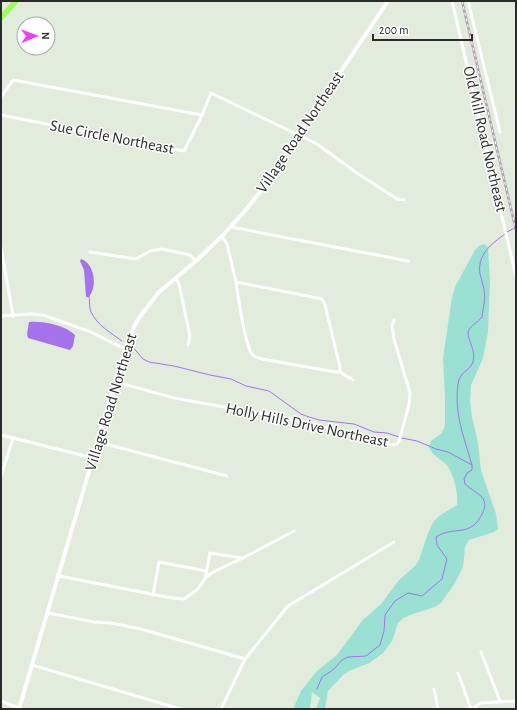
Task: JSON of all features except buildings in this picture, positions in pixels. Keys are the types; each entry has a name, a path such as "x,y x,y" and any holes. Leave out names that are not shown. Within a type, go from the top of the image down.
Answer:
{"highway":[{"path":"1,18 16,1"}],"main road":[{"name":"Village Road Northeast","path":"19,709 125,349 134,327 141,315 159,292 196,261 231,227 263,188 388,1"}],"street":[{"name":"Old Mill Road Northeast","path":"452,1 516,276"},
{"path":"468,1 500,132"},
{"path":"1,96 13,80 202,115"},
{"name":"Sue Circle Northeast","path":"1,115 184,151 211,93 298,135"},
{"path":"298,135 317,144 357,173 397,199 404,200"},
{"path":"231,227 408,261"},
{"path":"222,236 227,244 248,342 252,354 257,358 340,372 353,380"},
{"path":"1,247 13,316"},
{"path":"90,252 136,259 150,251 162,250 190,255 196,261"},
{"path":"1,277 7,278"},
{"path":"176,278 179,284 190,336 188,344"},
{"path":"236,282 322,299 325,305 340,372"},
{"path":"1,316 36,314 55,319 95,333 125,349"},
{"name":"Holly Hills Drive Northeast","path":"116,382 174,398 302,421 391,444 397,444 409,405 410,393 394,339 392,326 394,320"},
{"path":"1,435 93,458"},
{"path":"1,476 13,438"},
{"path":"98,442 227,476"},
{"path":"59,576 153,595 184,599 198,589 205,579 215,571 294,531"},
{"path":"221,709 245,659 288,606 394,542"},
{"path":"205,579 210,553 243,558"},
{"path":"153,595 159,562 206,571"},
{"path":"48,613 141,629 245,659"},
{"path":"481,652 500,701"},
{"path":"32,665 180,709"},
{"path":"458,673 472,709 480,703 516,701"},
{"path":"434,689 438,709"},
{"path":"1,701 19,709"}],"shaded area":[{"path":"484,244 488,247 490,281 488,332 483,358 471,385 470,400 478,443 481,470 496,514 498,529 494,532 469,540 465,547 463,567 455,583 441,603 435,607 403,618 398,623 392,641 383,653 369,663 343,675 328,691 325,709 316,709 320,698 312,692 310,709 293,709 301,691 317,671 337,655 362,621 382,603 399,580 415,566 419,560 428,533 434,521 439,516 457,505 456,490 449,469 447,465 432,453 429,447 431,441 441,434 445,426 443,358 452,298 455,287 475,250"},
{"path":"81,259 89,265 92,270 94,281 92,292 89,297 86,297 84,270 80,261"},
{"path":"29,322 41,322 60,326 75,335 73,346 70,350 28,338 27,334"}],"waterway":[{"path":"507,232 516,227"},
{"path":"317,689 322,677 333,670 342,660 348,657 366,656 380,645 384,631 385,615 395,601 408,593 422,596 442,579 447,559 437,545 436,537 449,532 468,529 473,526 483,512 485,504 483,499 465,484 464,479 467,473 472,470 472,465 460,425 457,395 460,377 470,368 474,358 468,332 471,327 482,317 485,296 480,274 481,261 490,246 505,234"},
{"path":"89,296 90,310 94,317 122,341"},
{"path":"132,346 143,359 149,362 231,379 246,386 269,391 301,414 309,417 319,420 354,424 374,432 387,433 399,437"},
{"path":"402,438 417,441 448,452 472,465"}],"railway":[{"path":"462,1 516,230"}]}
